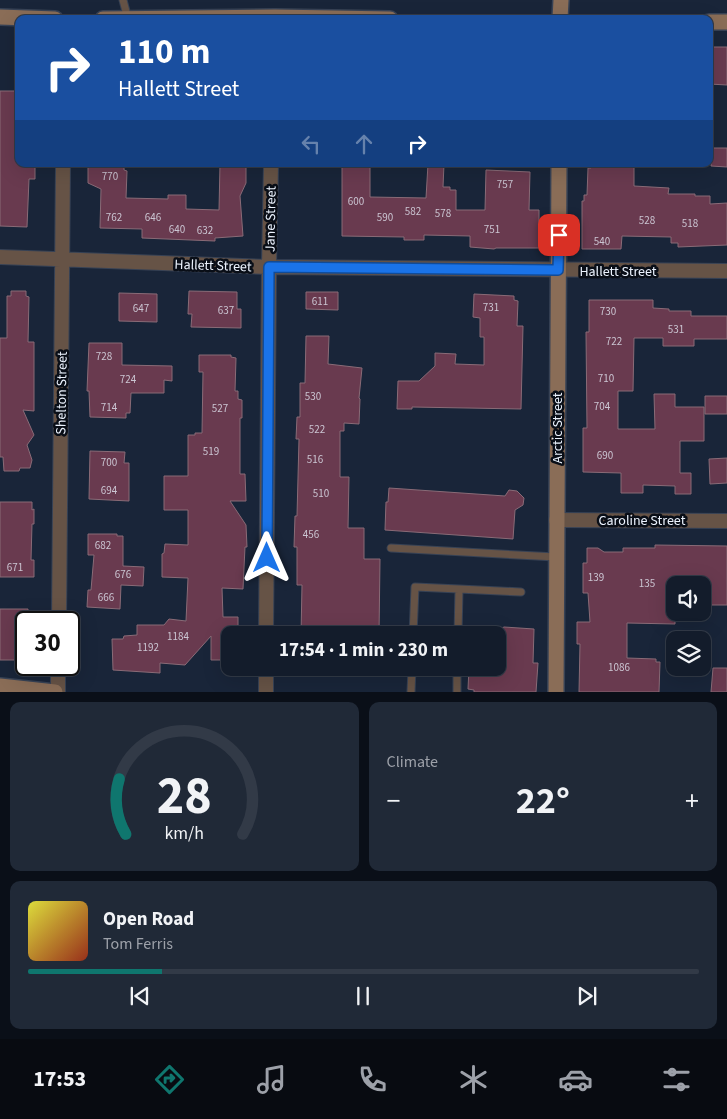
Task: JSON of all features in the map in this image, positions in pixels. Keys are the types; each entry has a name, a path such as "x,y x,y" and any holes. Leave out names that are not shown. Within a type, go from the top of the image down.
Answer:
{"main road":[{"path":"560,15 561,0"},
{"path":"0,17 15,18"},
{"path":"713,22 727,22"},
{"name":"Arctic Street","path":"556,692 559,167"},
{"path":"0,686 57,692"}],"street":[{"name":"Shelton Street","path":"59,611 63,167"},
{"name":"Jane Street","path":"266,626 271,167"},
{"name":"Hallett Street","path":"0,257 269,267 727,271"},
{"name":"Caroline Street","path":"556,520 727,521"},
{"path":"57,692 58,676"},
{"path":"266,676 266,692"}],"lane":[{"path":"123,0 127,15"},
{"path":"391,548 556,557"},
{"path":"413,626 415,587 521,592"},
{"path":"458,626 459,589"},
{"path":"411,692 412,676"},
{"path":"457,676 457,692"}],"building":[{"path":"713,47 727,47 727,85 713,84"},
{"path":"0,91 15,91 15,167 35,167 35,179 29,179 27,227 0,226"},
{"path":"713,148 727,148 727,167 713,166"},
{"path":"88,167 124,167 124,170 127,171 126,198 168,199 168,195 186,195 186,209 219,210 220,167 246,167 246,183 240,196 243,236 215,238 215,241 142,238 142,229 100,228 101,189 88,183"},
{"path":"342,167 370,167 370,197 426,198 428,167 444,167 443,187 450,187 450,190 456,190 456,210 485,210 486,170 530,172 529,210 539,210 539,248 494,249 470,247 470,236 424,235 424,240 404,240 404,237 342,236"},
{"path":"634,167 634,186 669,188 668,194 710,196 710,204 727,203 727,245 678,247 678,243 671,243 671,237 622,236 621,249 582,249 582,201 584,201 584,195 587,195 588,168"},
{"path":"11,291 26,291 26,296 29,297 28,342 34,342 34,411 23,410 34,435 27,445 32,460 30,468 20,468 19,471 4,471 3,457 0,457 0,338 7,338 7,296 11,296"},
{"path":"189,291 237,292 237,309 241,309 241,328 191,327 192,314 188,314"},
{"path":"306,292 338,292 338,310 306,309"},
{"path":"119,293 157,294 157,322 119,321"},
{"path":"474,294 514,296 514,300 518,301 517,326 523,326 521,409 412,407 412,409 397,409 398,381 419,381 435,366 435,353 456,354 455,364 484,365 484,337 480,337 480,318 473,317"},
{"path":"589,300 653,300 653,308 669,309 669,311 691,311 691,316 727,316 727,339 694,339 694,346 663,346 663,338 634,338 633,391 618,391 618,429 655,429 654,394 675,394 675,407 704,407 704,441 680,441 680,473 691,473 691,494 675,494 675,486 643,485 643,493 621,493 621,473 583,472 583,428 587,428 586,332 589,332"},
{"path":"306,336 329,336 328,364 362,368 359,424 344,423 344,431 340,431 340,477 349,477 348,528 364,528 364,559 380,559 379,626 301,626 302,585 297,585 297,547 294,547 295,516 297,516 299,439 296,439 297,417 300,417 300,383 305,383"},
{"path":"89,343 122,343 122,365 172,366 172,381 164,380 164,393 131,393 130,413 126,413 126,418 90,417 89,391 87,391"},
{"path":"199,355 231,355 231,357 236,358 235,391 238,391 238,399 242,400 242,418 240,418 240,474 245,474 246,501 230,501 246,525 247,547 245,547 243,589 222,588 223,617 238,617 238,626 221,626 221,660 211,660 211,636 185,665 160,663 160,673 113,670 112,639 123,639 124,636 137,635 137,625 164,625 169,619 186,621 188,578 162,577 162,554 164,553 165,544 188,545 188,510 164,510 164,476 188,476 188,435 202,433 203,372 199,372"},
{"path":"705,396 727,396 727,414 705,414"},
{"path":"90,451 125,452 124,463 129,463 129,501 89,499"},
{"path":"727,458 727,483 710,484 709,459"},
{"path":"389,488 505,496 509,490 517,491 524,498 523,505 515,510 513,539 385,530 386,502 388,502"},
{"path":"0,502 32,502 34,524 32,524 31,560 34,560 34,577 0,577"},
{"path":"88,534 117,534 117,536 123,536 123,566 144,567 143,586 121,585 120,609 87,607 88,590 91,590 94,555 88,555"},
{"path":"655,545 727,546 727,605 711,605 711,576 666,576 666,621 675,621 675,624 627,623 627,658 656,659 656,662 660,662 659,692 579,692 580,644 577,644 577,622 590,622 588,593 583,593 583,563 587,563 587,548 598,548 604,552 623,552 623,548 655,548"},
{"path":"0,609 28,609 28,611 15,611 15,660 0,660"},
{"path":"506,627 534,629 533,663 538,663 536,692 474,692 474,690 468,689 469,676 506,676"},
{"path":"713,668 727,668 727,692 711,692"}],"route":[{"path":"267,558 269,267 558,270 559,235"}]}
